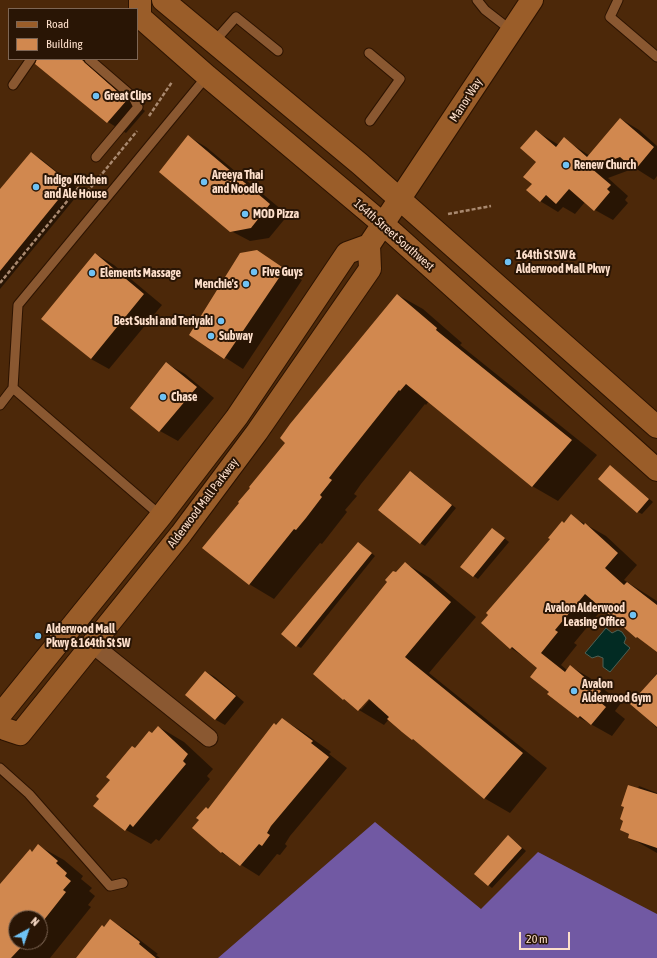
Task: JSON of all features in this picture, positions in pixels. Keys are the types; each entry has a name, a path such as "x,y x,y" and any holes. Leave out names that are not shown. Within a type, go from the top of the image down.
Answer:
{"main road":[{"name":"164th Street Southwest","path":"140,0 140,17 207,76 382,224 657,470"},
{"path":"162,0 360,164 657,427"},
{"name":"Manor Way","path":"400,200 532,0"},
{"path":"369,245 382,224 400,200"},
{"name":"Alderwood Mall Parkway","path":"369,245 370,269 257,432 181,534 20,734 1,724 236,417 347,253 369,245"}],"street":[{"path":"92,644 209,738"}],"lane":[{"path":"477,0 485,10 512,31"},
{"path":"618,0 610,17 657,57"},
{"path":"214,42 236,17 278,51"},
{"path":"369,53 400,79 370,121"},
{"path":"13,85 30,60"},
{"path":"90,60 133,97 138,107 96,157"},
{"path":"0,405 13,388 18,305 207,76"},
{"path":"13,388 161,516"},
{"path":"0,768 28,794 110,886 123,883"}],"path":[{"path":"146,120 172,82"},
{"path":"0,283 78,188 88,191 141,126"},
{"path":"448,214 491,206"}],"shaded area":[{"path":"375,822 481,909 538,852 657,914 657,958 218,958"}],"water":[{"path":"606,628 612,633 618,630 622,632 626,638 624,643 630,648 610,672 603,667 603,658 598,656 592,658 585,653"}],"building":[{"path":"37,60 82,60 127,100 107,123 35,64"},
{"name":"Renew Church","path":"620,118 654,147 635,170 620,157 591,168 611,185 607,189 610,192 594,211 569,189 556,204 546,195 540,202 526,190 532,184 523,177 536,162 520,148 536,130 556,147 564,137 587,157"},
{"path":"188,135 270,204 251,228 230,232 159,172"},
{"name":"Indigo Kitchen and Ale House","path":"31,152 71,184 0,271 0,189"},
{"path":"257,250 285,269 224,359 189,335 240,253"},
{"path":"95,253 144,294 91,359 41,319"},
{"path":"397,294 437,328 436,330 572,440 532,487 406,384 400,391 399,390 329,478 332,480 320,495 322,497 306,518 296,530 294,529 249,585 202,548 285,443 280,438 290,424"},
{"name":"Chase","path":"166,362 197,387 159,432 130,408"},
{"path":"610,465 649,499 637,513 598,479"},
{"path":"410,471 452,505 420,544 378,510"},
{"path":"571,514 584,525 585,523 618,553 605,568 624,585 627,582 657,605 657,652 637,637 636,638 585,594 555,630 558,632 541,653 565,672 570,665 601,691 595,698 606,707 591,725 580,716 578,718 547,694 549,692 530,677 537,668 512,647 510,649 481,623 488,615 486,613 550,539 548,538 562,521 564,523"},
{"path":"492,528 505,538 473,577 460,567"},
{"path":"358,542 372,553 296,647 281,634"},
{"path":"405,562 451,602 405,657 523,753 484,799 387,719 389,717 369,699 358,711 313,674 387,582 385,580 393,571 396,572"},
{"path":"205,671 236,696 215,720 185,695"},
{"path":"657,674 657,727 630,704"},
{"path":"282,718 313,741 311,743 329,757 271,826 267,833 270,835 262,846 259,844 240,866 222,852 221,853 192,828 199,820 196,818 206,807 208,809 274,723 276,725"},
{"path":"158,726 188,754 183,761 186,764 133,827 130,824 125,831 93,806 99,799 96,796 110,780 106,777 132,746 135,748 149,731 152,733"},
{"path":"628,785 657,794 657,848 628,838 629,834 620,830 623,821 620,819 624,807 621,806"},
{"path":"508,835 522,848 488,886 474,874"},
{"path":"38,844 58,861 56,863 67,873 65,876 71,881 63,890 66,892 48,915 48,910 8,910 8,950 18,950 11,958 0,958 0,884 30,849 32,852"},
{"path":"110,919 140,942 139,944 156,958 76,958 102,925 104,927"}],"place":[{"name":"Great Clips","path":"96,96"},
{"name":"Renew Church","path":"566,165"},
{"name":"Areeya Thai and Noodle","path":"204,182"},
{"name":"Indigo Kitchen and Ale House","path":"36,187"},
{"name":"MOD Pizza","path":"245,214"},
{"name":"164th St SW & Alderwood Mall Pkwy","path":"508,262"},
{"name":"Five Guys","path":"254,272"},
{"name":"Elements Massage","path":"92,273"},
{"name":"Menchie's","path":"246,284"},
{"name":"Best Sushi and Teriyaki","path":"221,321"},
{"name":"Subway","path":"211,336"},
{"name":"Chase","path":"163,397"},
{"name":"Avalon Alderwood Leasing Office","path":"633,615"},
{"name":"Alderwood Mall Pkwy & 164th St SW","path":"38,636"},
{"name":"Avalon Alderwood Gym","path":"574,691"}]}
